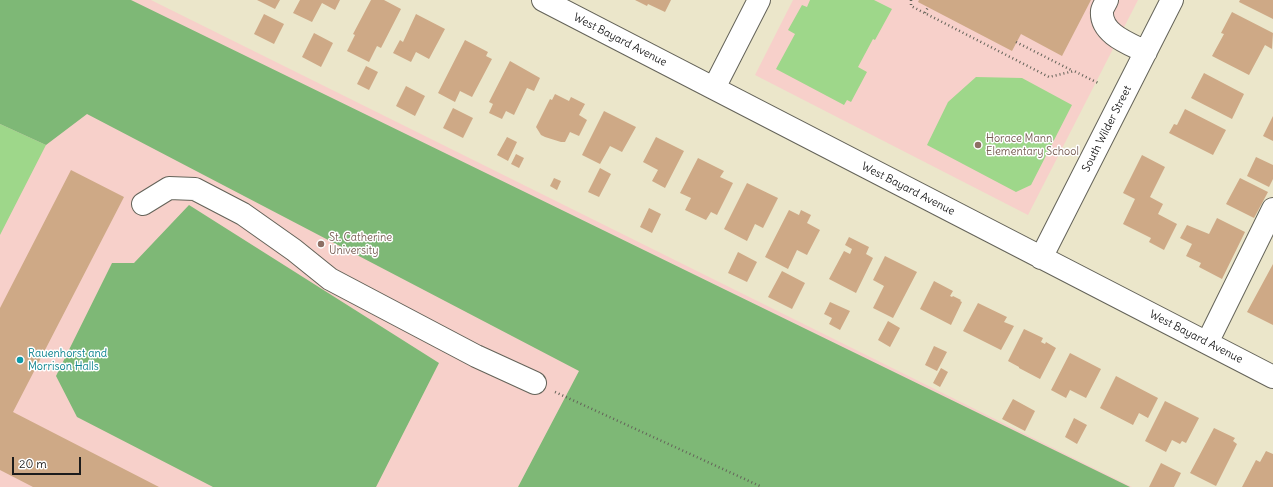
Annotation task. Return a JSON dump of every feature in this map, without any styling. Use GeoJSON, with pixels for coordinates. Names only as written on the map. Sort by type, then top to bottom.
{"type":"FeatureCollection","features":[{"type":"Feature","properties":{"kind":"street","name":"West Bayard Avenue"},"geometry":{"type":"LineString","coordinates":[[543,0],[1273,377]]}},
{"type":"Feature","properties":{"kind":"street"},"geometry":{"type":"LineString","coordinates":[[714,88],[759,0]]}},
{"type":"Feature","properties":{"kind":"street"},"geometry":{"type":"LineString","coordinates":[[1107,0],[1102,11],[1104,21],[1109,30],[1120,39],[1146,52]]}},
{"type":"Feature","properties":{"kind":"street","name":"South Wilder Street"},"geometry":{"type":"LineString","coordinates":[[1041,258],[1172,0]]}},
{"type":"Feature","properties":{"kind":"street"},"geometry":{"type":"LineString","coordinates":[[143,204],[169,188],[195,189],[243,214],[294,250],[330,279],[476,356],[535,383]]}},
{"type":"Feature","properties":{"kind":"street"},"geometry":{"type":"LineString","coordinates":[[1207,343],[1273,210]]}},
{"type":"Feature","properties":{"kind":"path"},"geometry":{"type":"LineString","coordinates":[[911,0],[911,6],[1049,77],[1074,71]]}},
{"type":"Feature","properties":{"kind":"path"},"geometry":{"type":"LineString","coordinates":[[925,13],[928,7]]}},
{"type":"Feature","properties":{"kind":"path"},"geometry":{"type":"LineString","coordinates":[[1016,42],[1098,83]]}},
{"type":"Feature","properties":{"kind":"path"},"geometry":{"type":"LineString","coordinates":[[535,383],[762,487]]}},
{"type":"Feature","properties":{"kind":"shaded area","name":"St. Catherine University"},"geometry":{"type":"Polygon","coordinates":[[[0,0],[151,0],[1132,487],[0,487],[0,0]]]}},
{"type":"Feature","properties":{"kind":"shaded area","name":"Horace Mann Elementary School"},"geometry":{"type":"Polygon","coordinates":[[[793,0],[1138,0],[1028,215],[755,75],[793,0]]]}},
{"type":"Feature","properties":{"kind":"green space"},"geometry":{"type":"Polygon","coordinates":[[[0,0],[131,0],[1130,487],[518,487],[579,371],[87,114],[46,145],[0,124],[0,0]]]}},
{"type":"Feature","properties":{"kind":"green space"},"geometry":{"type":"Polygon","coordinates":[[[810,0],[874,0],[892,9],[875,40],[873,39],[858,67],[867,72],[851,102],[847,100],[844,105],[776,69],[795,34],[788,30],[802,5],[807,7],[810,0]]]}},
{"type":"Feature","properties":{"kind":"green space"},"geometry":{"type":"Polygon","coordinates":[[[976,77],[1022,78],[1072,105],[1031,185],[1016,192],[927,145],[948,102],[976,77]]]}},
{"type":"Feature","properties":{"kind":"green space"},"geometry":{"type":"Polygon","coordinates":[[[0,124],[46,145],[0,235],[0,124]]]}},
{"type":"Feature","properties":{"kind":"green space"},"geometry":{"type":"Polygon","coordinates":[[[189,205],[439,363],[376,487],[213,487],[77,417],[56,376],[112,263],[134,263],[189,205]]]}},
{"type":"Feature","properties":{"kind":"building"},"geometry":{"type":"Polygon","coordinates":[[[257,0],[280,0],[275,9],[257,0]]]}},
{"type":"Feature","properties":{"kind":"building"},"geometry":{"type":"Polygon","coordinates":[[[300,0],[340,0],[335,10],[322,3],[312,22],[293,13],[300,0]]]}},
{"type":"Feature","properties":{"kind":"building"},"geometry":{"type":"Polygon","coordinates":[[[371,0],[384,0],[401,9],[381,48],[377,46],[369,62],[347,51],[355,35],[353,34],[371,0]]]}},
{"type":"Feature","properties":{"kind":"building"},"geometry":{"type":"Polygon","coordinates":[[[635,0],[671,0],[665,12],[635,0]]]}},
{"type":"Feature","properties":{"kind":"building"},"geometry":{"type":"Polygon","coordinates":[[[919,0],[1091,0],[1062,56],[1021,34],[1012,51],[918,2],[919,0]]]}},
{"type":"Feature","properties":{"kind":"building"},"geometry":{"type":"Polygon","coordinates":[[[1240,0],[1273,0],[1273,19],[1239,2],[1240,0]]]}},
{"type":"Feature","properties":{"kind":"building"},"geometry":{"type":"Polygon","coordinates":[[[1232,12],[1273,33],[1272,49],[1265,45],[1249,75],[1212,56],[1224,34],[1221,33],[1232,12]]]}},
{"type":"Feature","properties":{"kind":"building"},"geometry":{"type":"Polygon","coordinates":[[[264,14],[284,24],[274,44],[254,34],[264,14]]]}},
{"type":"Feature","properties":{"kind":"building"},"geometry":{"type":"Polygon","coordinates":[[[416,14],[445,29],[429,59],[416,52],[411,62],[393,53],[400,40],[403,42],[416,14]]]}},
{"type":"Feature","properties":{"kind":"building"},"geometry":{"type":"Polygon","coordinates":[[[314,33],[333,43],[321,67],[302,57],[314,33]]]}},
{"type":"Feature","properties":{"kind":"building"},"geometry":{"type":"Polygon","coordinates":[[[465,40],[488,52],[486,56],[492,59],[472,97],[460,91],[455,102],[438,93],[465,40]]]}},
{"type":"Feature","properties":{"kind":"building"},"geometry":{"type":"Polygon","coordinates":[[[510,61],[540,78],[534,91],[527,88],[514,115],[506,111],[502,119],[489,113],[493,104],[489,102],[510,61]]]}},
{"type":"Feature","properties":{"kind":"building"},"geometry":{"type":"Polygon","coordinates":[[[366,66],[378,72],[369,90],[357,84],[366,66]]]}},
{"type":"Feature","properties":{"kind":"building"},"geometry":{"type":"Polygon","coordinates":[[[1204,73],[1244,94],[1232,119],[1191,98],[1204,73]]]}},
{"type":"Feature","properties":{"kind":"building"},"geometry":{"type":"Polygon","coordinates":[[[406,86],[425,96],[415,116],[396,106],[406,86]]]}},
{"type":"Feature","properties":{"kind":"building"},"geometry":{"type":"Polygon","coordinates":[[[555,94],[569,101],[571,97],[585,104],[579,115],[587,120],[579,136],[570,132],[565,142],[541,135],[536,127],[550,99],[552,100],[555,94]]]}},
{"type":"Feature","properties":{"kind":"building"},"geometry":{"type":"Polygon","coordinates":[[[453,108],[473,118],[463,138],[443,128],[453,108]]]}},
{"type":"Feature","properties":{"kind":"building"},"geometry":{"type":"Polygon","coordinates":[[[1185,109],[1226,130],[1213,155],[1169,133],[1174,124],[1177,125],[1185,109]]]}},
{"type":"Feature","properties":{"kind":"building"},"geometry":{"type":"Polygon","coordinates":[[[604,111],[636,127],[622,152],[610,146],[600,164],[582,155],[604,111]]]}},
{"type":"Feature","properties":{"kind":"building"},"geometry":{"type":"Polygon","coordinates":[[[1273,116],[1273,141],[1263,136],[1273,116]]]}},
{"type":"Feature","properties":{"kind":"building"},"geometry":{"type":"Polygon","coordinates":[[[507,137],[517,142],[508,161],[497,155],[507,137]]]}},
{"type":"Feature","properties":{"kind":"building"},"geometry":{"type":"Polygon","coordinates":[[[656,137],[684,151],[665,188],[652,181],[658,170],[643,162],[656,137]]]}},
{"type":"Feature","properties":{"kind":"building"},"geometry":{"type":"Polygon","coordinates":[[[516,154],[524,158],[519,168],[511,164],[516,154]]]}},
{"type":"Feature","properties":{"kind":"building"},"geometry":{"type":"Polygon","coordinates":[[[1142,155],[1165,167],[1150,197],[1163,204],[1158,214],[1177,224],[1164,250],[1149,242],[1151,238],[1123,224],[1135,199],[1123,193],[1142,155]]]}},
{"type":"Feature","properties":{"kind":"building"},"geometry":{"type":"Polygon","coordinates":[[[1256,157],[1273,165],[1273,179],[1269,187],[1247,176],[1256,157]]]}},
{"type":"Feature","properties":{"kind":"building"},"geometry":{"type":"Polygon","coordinates":[[[698,158],[724,171],[720,177],[733,183],[717,215],[711,212],[706,220],[685,210],[691,198],[680,193],[698,158]]]}},
{"type":"Feature","properties":{"kind":"building"},"geometry":{"type":"Polygon","coordinates":[[[600,168],[611,174],[599,197],[588,192],[600,168]]]}},
{"type":"Feature","properties":{"kind":"building","name":"Rauenhorst and Morrison Halls"},"geometry":{"type":"Polygon","coordinates":[[[71,170],[124,197],[13,412],[159,487],[33,487],[0,470],[0,308],[71,170]]]}},
{"type":"Feature","properties":{"kind":"building"},"geometry":{"type":"Polygon","coordinates":[[[554,178],[561,181],[557,190],[550,186],[554,178]]]}},
{"type":"Feature","properties":{"kind":"building"},"geometry":{"type":"Polygon","coordinates":[[[1240,178],[1268,192],[1254,218],[1226,204],[1240,178]]]}},
{"type":"Feature","properties":{"kind":"building"},"geometry":{"type":"Polygon","coordinates":[[[747,183],[778,198],[763,228],[755,224],[747,241],[724,229],[747,183]]]}},
{"type":"Feature","properties":{"kind":"building"},"geometry":{"type":"Polygon","coordinates":[[[649,208],[661,214],[652,233],[640,227],[649,208]]]}},
{"type":"Feature","properties":{"kind":"building"},"geometry":{"type":"Polygon","coordinates":[[[789,210],[799,215],[801,210],[811,215],[807,223],[820,230],[807,255],[797,250],[788,269],[765,257],[789,210]]]}},
{"type":"Feature","properties":{"kind":"building"},"geometry":{"type":"Polygon","coordinates":[[[1217,218],[1245,232],[1222,279],[1199,267],[1201,263],[1186,256],[1192,244],[1180,238],[1187,225],[1209,234],[1217,218]]]}},
{"type":"Feature","properties":{"kind":"building"},"geometry":{"type":"Polygon","coordinates":[[[849,237],[869,247],[866,254],[873,258],[856,293],[829,279],[844,251],[850,254],[852,249],[845,245],[849,237]]]}},
{"type":"Feature","properties":{"kind":"building"},"geometry":{"type":"Polygon","coordinates":[[[738,252],[757,262],[747,282],[728,273],[738,252]]]}},
{"type":"Feature","properties":{"kind":"building"},"geometry":{"type":"Polygon","coordinates":[[[885,256],[917,272],[893,318],[873,308],[884,286],[873,280],[885,256]]]}},
{"type":"Feature","properties":{"kind":"building"},"geometry":{"type":"Polygon","coordinates":[[[1273,264],[1273,325],[1247,312],[1273,264]]]}},
{"type":"Feature","properties":{"kind":"building"},"geometry":{"type":"Polygon","coordinates":[[[782,271],[805,283],[792,309],[768,297],[782,271]]]}},
{"type":"Feature","properties":{"kind":"building"},"geometry":{"type":"Polygon","coordinates":[[[934,281],[953,291],[950,296],[961,300],[960,301],[962,302],[951,325],[920,309],[934,281]]]}},
{"type":"Feature","properties":{"kind":"building"},"geometry":{"type":"Polygon","coordinates":[[[830,302],[850,311],[840,330],[829,324],[832,318],[824,314],[830,302]]]}},
{"type":"Feature","properties":{"kind":"building"},"geometry":{"type":"Polygon","coordinates":[[[978,303],[1007,317],[1004,322],[1014,326],[1001,350],[963,331],[978,303]]]}},
{"type":"Feature","properties":{"kind":"building"},"geometry":{"type":"Polygon","coordinates":[[[888,321],[900,328],[890,347],[878,340],[888,321]]]}},
{"type":"Feature","properties":{"kind":"building"},"geometry":{"type":"Polygon","coordinates":[[[1024,329],[1043,338],[1041,342],[1045,344],[1046,342],[1056,348],[1040,379],[1008,361],[1024,329]]]}},
{"type":"Feature","properties":{"kind":"building"},"geometry":{"type":"Polygon","coordinates":[[[934,346],[947,352],[937,371],[925,365],[934,346]]]}},
{"type":"Feature","properties":{"kind":"building"},"geometry":{"type":"Polygon","coordinates":[[[1070,353],[1101,369],[1086,398],[1070,390],[1066,398],[1051,390],[1070,353]]]}},
{"type":"Feature","properties":{"kind":"building"},"geometry":{"type":"Polygon","coordinates":[[[941,368],[948,372],[940,387],[933,383],[941,368]]]}},
{"type":"Feature","properties":{"kind":"building"},"geometry":{"type":"Polygon","coordinates":[[[1116,376],[1158,398],[1148,418],[1139,413],[1133,425],[1100,408],[1116,376]]]}},
{"type":"Feature","properties":{"kind":"building"},"geometry":{"type":"Polygon","coordinates":[[[1013,399],[1035,411],[1025,431],[1002,419],[1013,399]]]}},
{"type":"Feature","properties":{"kind":"building"},"geometry":{"type":"Polygon","coordinates":[[[1165,401],[1199,418],[1186,443],[1182,441],[1180,444],[1172,440],[1166,452],[1145,441],[1165,401]]]}},
{"type":"Feature","properties":{"kind":"building"},"geometry":{"type":"Polygon","coordinates":[[[1074,418],[1087,425],[1077,444],[1065,437],[1074,418]]]}},
{"type":"Feature","properties":{"kind":"building"},"geometry":{"type":"Polygon","coordinates":[[[1214,428],[1235,438],[1233,441],[1237,444],[1216,486],[1190,473],[1214,428]]]}},
{"type":"Feature","properties":{"kind":"building"},"geometry":{"type":"Polygon","coordinates":[[[1266,451],[1273,454],[1273,487],[1242,487],[1256,460],[1260,462],[1266,451]]]}},
{"type":"Feature","properties":{"kind":"building"},"geometry":{"type":"Polygon","coordinates":[[[1161,463],[1181,473],[1174,487],[1149,487],[1161,463]]]}},
{"type":"Feature","properties":{"kind":"place","name":"Horace Mann Elementary School"},"geometry":{"type":"Point","coordinates":[978,145]}},
{"type":"Feature","properties":{"kind":"place","name":"St. Catherine University"},"geometry":{"type":"Point","coordinates":[321,244]}},
{"type":"Feature","properties":{"kind":"place","name":"Rauenhorst and Morrison Halls"},"geometry":{"type":"Point","coordinates":[20,360]}}]}
